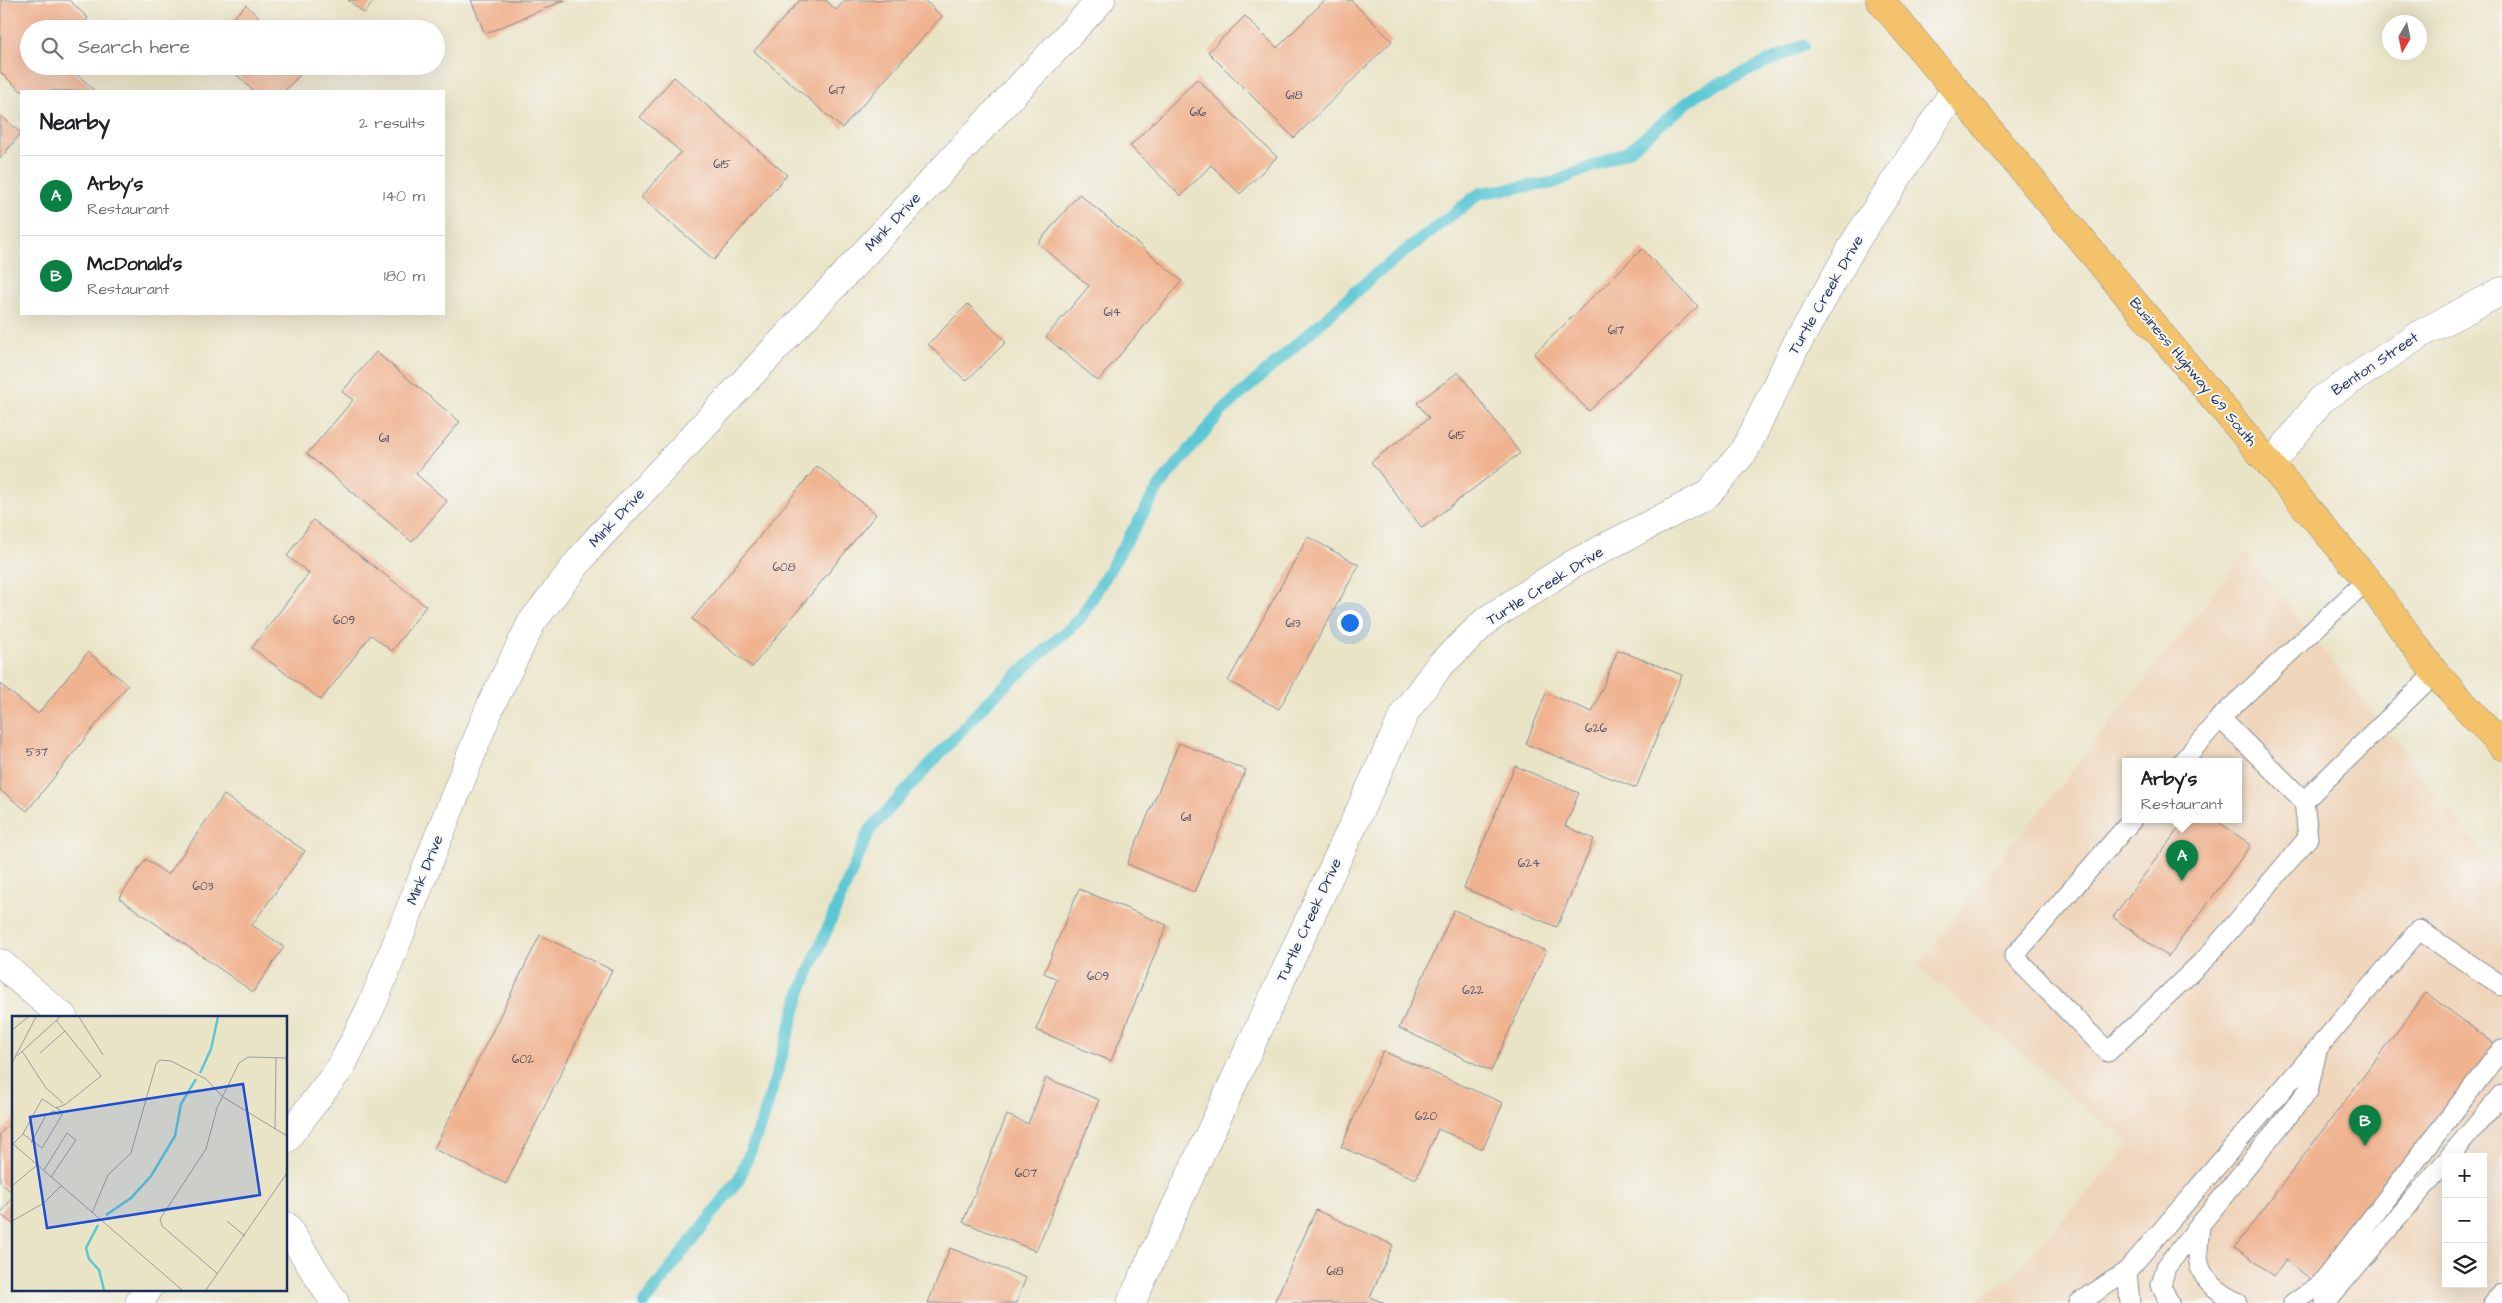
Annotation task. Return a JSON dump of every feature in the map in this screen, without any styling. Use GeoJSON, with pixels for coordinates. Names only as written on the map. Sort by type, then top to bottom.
{"type":"FeatureCollection","features":[{"type":"Feature","properties":{"kind":"main road","name":"Business Highway 69 South"},"geometry":{"type":"LineString","coordinates":[[1880,0],[2367,580],[2435,673],[2501,743]]}},
{"type":"Feature","properties":{"kind":"street","name":"Mink Drive"},"geometry":{"type":"LineString","coordinates":[[288,1136],[341,1067],[372,1005],[490,707],[532,622],[590,547],[1102,0]]}},
{"type":"Feature","properties":{"kind":"street","name":"Turtle Creek Drive"},"geometry":{"type":"LineString","coordinates":[[1131,1303],[1406,711],[1439,666],[1488,620],[1573,564],[1707,495],[1745,450],[1794,349],[1858,237],[1956,90]]}},
{"type":"Feature","properties":{"kind":"street","name":"Benton Street"},"geometry":{"type":"LineString","coordinates":[[2271,465],[2320,400],[2424,332],[2502,291]]}},
{"type":"Feature","properties":{"kind":"street"},"geometry":{"type":"LineString","coordinates":[[0,963],[62,1016]]}},
{"type":"Feature","properties":{"kind":"street"},"geometry":{"type":"LineString","coordinates":[[288,1229],[335,1303]]}},
{"type":"Feature","properties":{"kind":"street"},"geometry":{"type":"LineString","coordinates":[[139,1303],[147,1290]]}},
{"type":"Feature","properties":{"kind":"lane"},"geometry":{"type":"LineString","coordinates":[[2185,758],[2220,718],[2367,580]]}},
{"type":"Feature","properties":{"kind":"lane"},"geometry":{"type":"LineString","coordinates":[[2304,800],[2435,673]]}},
{"type":"Feature","properties":{"kind":"lane"},"geometry":{"type":"LineString","coordinates":[[2129,823],[2014,956],[2108,1052],[2207,957],[2308,838],[2304,800],[2220,718]]}},
{"type":"Feature","properties":{"kind":"lane"},"geometry":{"type":"LineString","coordinates":[[2079,1303],[2127,1270],[2419,930],[2502,986]]}},
{"type":"Feature","properties":{"kind":"lane"},"geometry":{"type":"LineString","coordinates":[[2169,1303],[2160,1285],[2166,1267],[2308,1091],[2318,1048]]}},
{"type":"Feature","properties":{"kind":"lane"},"geometry":{"type":"LineString","coordinates":[[2293,1303],[2320,1284],[2502,1049]]}},
{"type":"Feature","properties":{"kind":"lane"},"geometry":{"type":"LineString","coordinates":[[2452,1153],[2502,1095]]}},
{"type":"Feature","properties":{"kind":"lane"},"geometry":{"type":"LineString","coordinates":[[2325,1303],[2442,1166]]}},
{"type":"Feature","properties":{"kind":"lane"},"geometry":{"type":"LineString","coordinates":[[2200,1226],[2197,1249],[2198,1268],[2215,1289],[2237,1303]]}},
{"type":"Feature","properties":{"kind":"lane"},"geometry":{"type":"LineString","coordinates":[[2127,1270],[2130,1303]]}},
{"type":"Feature","properties":{"kind":"lane"},"geometry":{"type":"LineString","coordinates":[[2493,1303],[2502,1294]]}},
{"type":"Feature","properties":{"kind":"shaded area"},"geometry":{"type":"Polygon","coordinates":[[[2246,553],[2502,876],[2502,1303],[1971,1303],[2007,1282],[2130,1145],[1917,965],[2246,553]]]}},
{"type":"Feature","properties":{"kind":"building"},"geometry":{"type":"Polygon","coordinates":[[[1,0],[69,0],[88,18],[86,20],[20,20],[20,75],[78,75],[94,90],[20,90],[0,72],[1,0]]]}},
{"type":"Feature","properties":{"kind":"building"},"geometry":{"type":"Polygon","coordinates":[[[348,0],[375,0],[364,13],[348,0]]]}},
{"type":"Feature","properties":{"kind":"building"},"geometry":{"type":"Polygon","coordinates":[[[471,0],[565,0],[485,34],[471,0]]]}},
{"type":"Feature","properties":{"kind":"building"},"geometry":{"type":"Polygon","coordinates":[[[800,0],[826,0],[836,10],[845,0],[924,0],[942,16],[842,128],[754,51],[800,0]]]}},
{"type":"Feature","properties":{"kind":"building"},"geometry":{"type":"Polygon","coordinates":[[[1325,0],[1351,0],[1392,41],[1294,138],[1208,52],[1245,16],[1277,48],[1325,0]]]}},
{"type":"Feature","properties":{"kind":"building"},"geometry":{"type":"Polygon","coordinates":[[[246,5],[262,20],[231,20],[246,5]]]}},
{"type":"Feature","properties":{"kind":"building"},"geometry":{"type":"Polygon","coordinates":[[[237,75],[300,75],[285,90],[252,90],[237,75]]]}},
{"type":"Feature","properties":{"kind":"building"},"geometry":{"type":"Polygon","coordinates":[[[674,77],[787,175],[714,260],[641,197],[681,152],[640,117],[674,77]]]}},
{"type":"Feature","properties":{"kind":"building"},"geometry":{"type":"Polygon","coordinates":[[[1197,79],[1277,157],[1240,194],[1211,165],[1181,196],[1130,146],[1197,79]]]}},
{"type":"Feature","properties":{"kind":"building"},"geometry":{"type":"Polygon","coordinates":[[[0,115],[20,132],[20,134],[0,159],[0,115]]]}},
{"type":"Feature","properties":{"kind":"building"},"geometry":{"type":"Polygon","coordinates":[[[1079,194],[1182,281],[1098,381],[1046,337],[1089,286],[1038,243],[1079,194]]]}},
{"type":"Feature","properties":{"kind":"building"},"geometry":{"type":"Polygon","coordinates":[[[1642,249],[1698,306],[1589,411],[1534,354],[1642,249]]]}},
{"type":"Feature","properties":{"kind":"building"},"geometry":{"type":"Polygon","coordinates":[[[968,304],[1006,342],[966,381],[928,344],[968,304]]]}},
{"type":"Feature","properties":{"kind":"building"},"geometry":{"type":"Polygon","coordinates":[[[376,352],[460,422],[416,474],[447,501],[412,542],[307,454],[353,400],[342,392],[376,352]]]}},
{"type":"Feature","properties":{"kind":"building"},"geometry":{"type":"Polygon","coordinates":[[[1458,372],[1520,453],[1422,528],[1371,462],[1429,418],[1417,403],[1458,372]]]}},
{"type":"Feature","properties":{"kind":"building"},"geometry":{"type":"Polygon","coordinates":[[[817,466],[876,514],[752,667],[692,619],[817,466]]]}},
{"type":"Feature","properties":{"kind":"building"},"geometry":{"type":"Polygon","coordinates":[[[313,520],[426,606],[392,651],[371,635],[321,700],[252,648],[309,573],[287,556],[313,520]]]}},
{"type":"Feature","properties":{"kind":"building"},"geometry":{"type":"Polygon","coordinates":[[[1308,537],[1359,565],[1279,709],[1228,681],[1308,537]]]}},
{"type":"Feature","properties":{"kind":"building"},"geometry":{"type":"Polygon","coordinates":[[[1618,650],[1682,675],[1636,788],[1526,744],[1546,693],[1592,712],[1618,650]]]}},
{"type":"Feature","properties":{"kind":"building"},"geometry":{"type":"Polygon","coordinates":[[[88,652],[128,685],[27,811],[0,790],[0,684],[38,714],[88,652]]]}},
{"type":"Feature","properties":{"kind":"building"},"geometry":{"type":"Polygon","coordinates":[[[1179,743],[1246,770],[1194,892],[1127,864],[1179,743]]]}},
{"type":"Feature","properties":{"kind":"building"},"geometry":{"type":"Polygon","coordinates":[[[1515,766],[1579,793],[1565,826],[1594,839],[1557,927],[1464,888],[1515,766]]]}},
{"type":"Feature","properties":{"kind":"building"},"geometry":{"type":"Polygon","coordinates":[[[224,795],[305,851],[252,925],[284,947],[253,992],[119,898],[146,859],[168,875],[224,795]]]}},
{"type":"Feature","properties":{"kind":"building"},"geometry":{"type":"Polygon","coordinates":[[[2183,823],[2220,823],[2251,845],[2168,957],[2113,917],[2183,823]]]}},
{"type":"Feature","properties":{"kind":"building"},"geometry":{"type":"Polygon","coordinates":[[[1079,889],[1167,925],[1111,1061],[1036,1030],[1057,979],[1044,973],[1079,889]]]}},
{"type":"Feature","properties":{"kind":"building"},"geometry":{"type":"Polygon","coordinates":[[[1454,910],[1546,951],[1491,1071],[1399,1028],[1454,910]]]}},
{"type":"Feature","properties":{"kind":"building"},"geometry":{"type":"Polygon","coordinates":[[[540,935],[612,970],[506,1184],[434,1149],[540,935]]]}},
{"type":"Feature","properties":{"kind":"building"},"geometry":{"type":"Polygon","coordinates":[[[2426,993],[2495,1044],[2316,1283],[2286,1260],[2274,1276],[2235,1247],[2426,993]]]}},
{"type":"Feature","properties":{"kind":"building"},"geometry":{"type":"Polygon","coordinates":[[[1383,1051],[1503,1103],[1483,1149],[1438,1129],[1416,1179],[1341,1147],[1383,1051]]]}},
{"type":"Feature","properties":{"kind":"building"},"geometry":{"type":"Polygon","coordinates":[[[1046,1078],[1099,1100],[1036,1251],[963,1222],[1007,1115],[1028,1124],[1046,1078]]]}},
{"type":"Feature","properties":{"kind":"building"},"geometry":{"type":"Polygon","coordinates":[[[12,1120],[12,1192],[0,1182],[0,1134],[12,1120]]]}},
{"type":"Feature","properties":{"kind":"building"},"geometry":{"type":"Polygon","coordinates":[[[12,1199],[12,1223],[0,1214],[12,1199]]]}},
{"type":"Feature","properties":{"kind":"building"},"geometry":{"type":"Polygon","coordinates":[[[1316,1210],[1393,1245],[1370,1297],[1384,1303],[1274,1303],[1316,1210]]]}},
{"type":"Feature","properties":{"kind":"building"},"geometry":{"type":"Polygon","coordinates":[[[950,1248],[1026,1278],[1016,1303],[928,1303],[950,1248]]]}},
{"type":"Feature","properties":{"kind":"waterway"},"geometry":{"type":"LineString","coordinates":[[644,1303],[739,1179],[763,1120],[800,993],[869,831],[989,700],[1080,619],[1160,485],[1222,411],[1372,277],[1480,193],[1553,183],[1628,151],[1699,93],[1804,45]]}},
{"type":"Feature","properties":{"kind":"place","name":"Arby's"},"geometry":{"type":"Point","coordinates":[2182,881]}},
{"type":"Feature","properties":{"kind":"place","name":"McDonald's"},"geometry":{"type":"Point","coordinates":[2365,1146]}}]}
